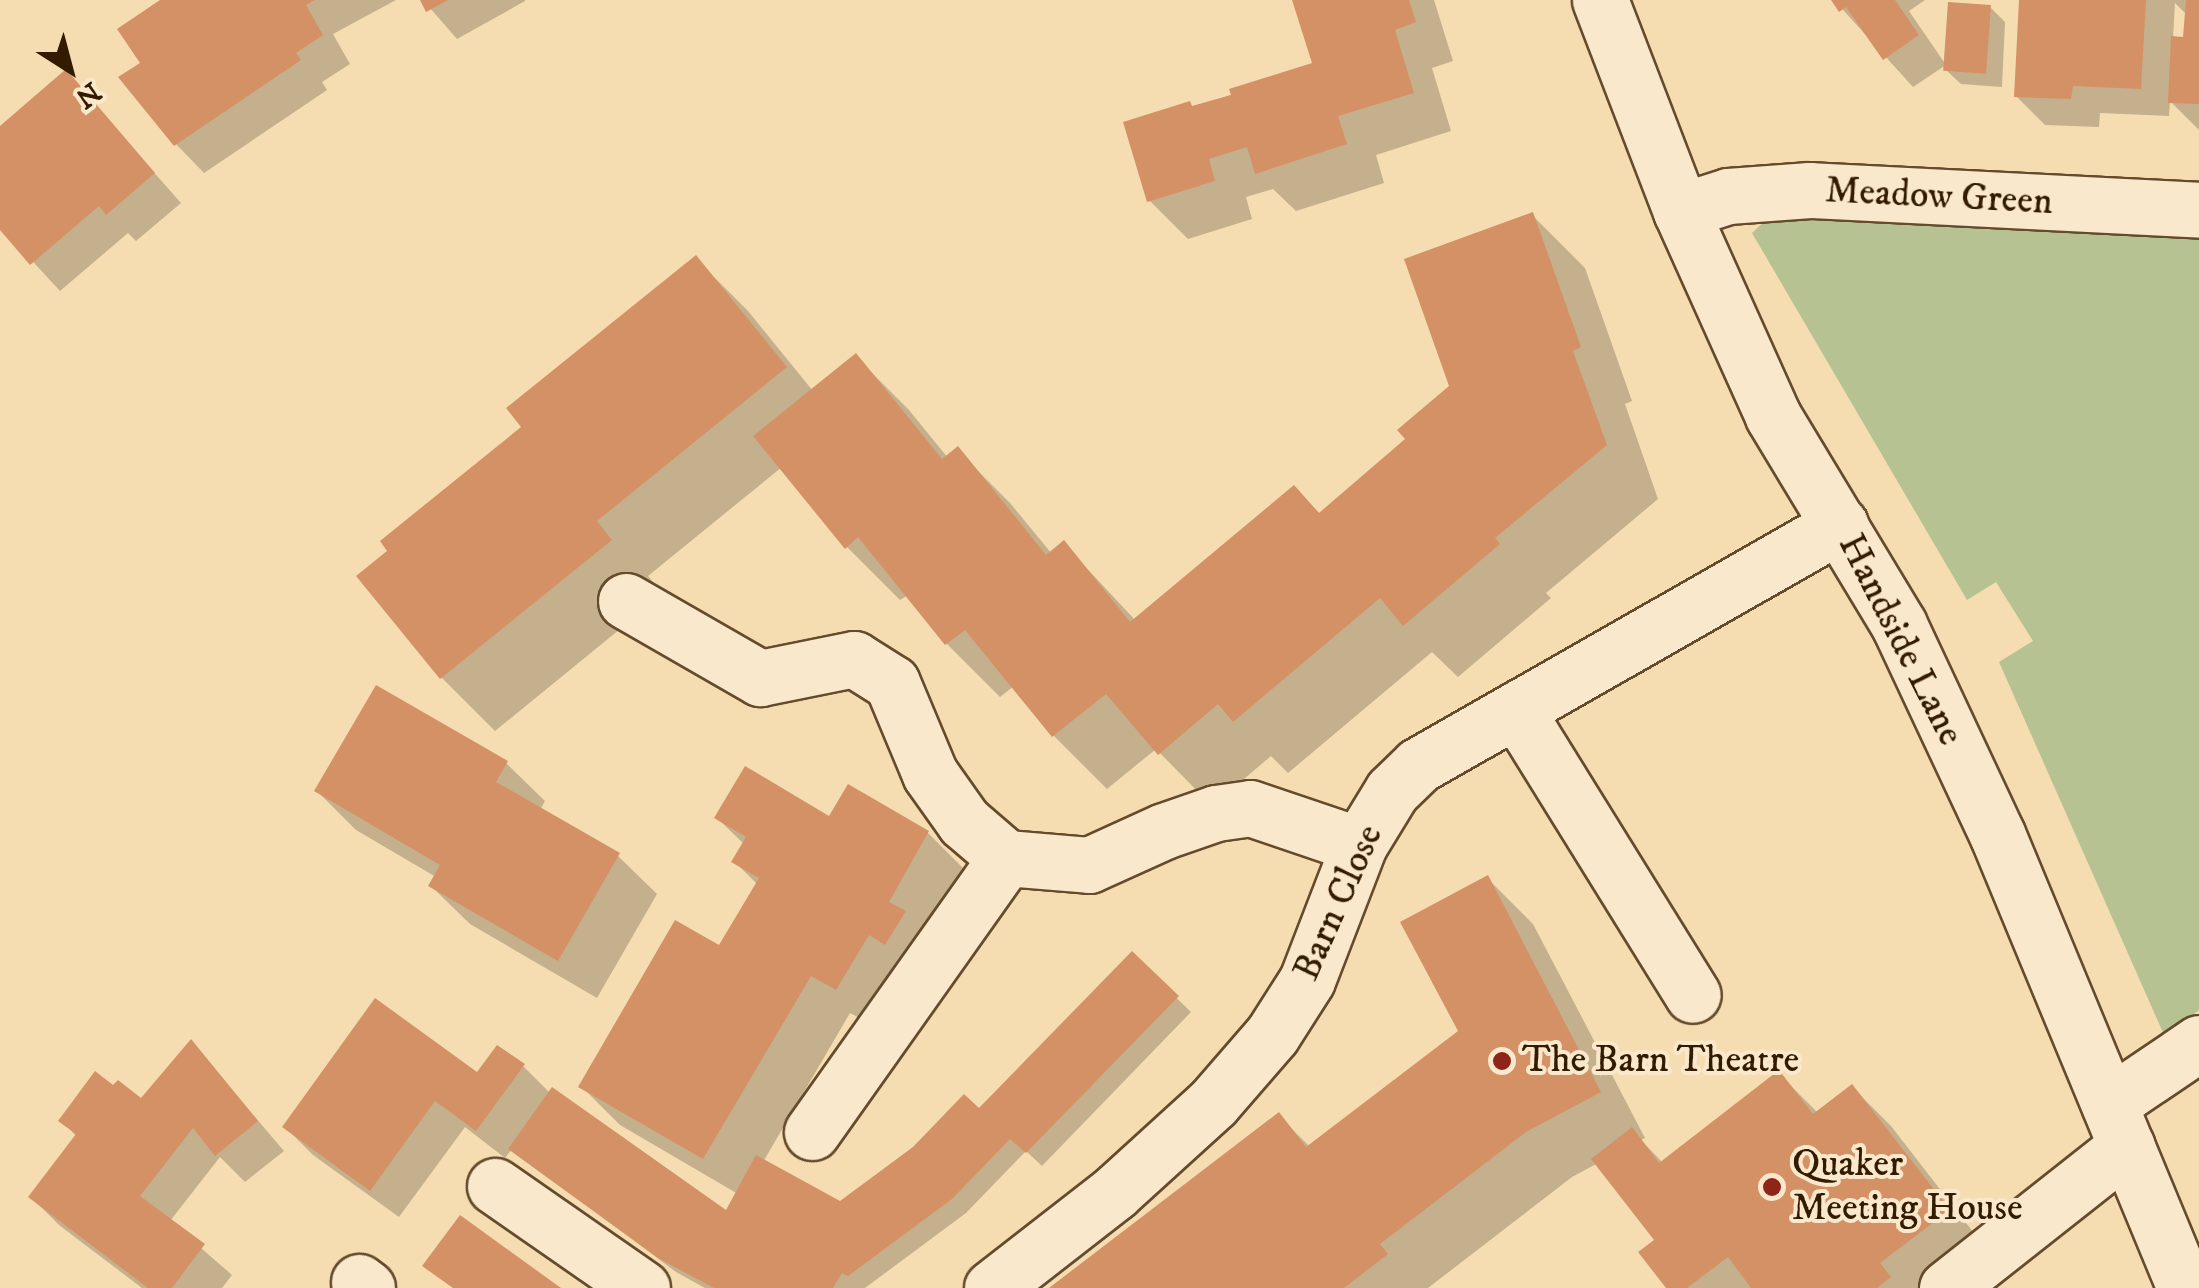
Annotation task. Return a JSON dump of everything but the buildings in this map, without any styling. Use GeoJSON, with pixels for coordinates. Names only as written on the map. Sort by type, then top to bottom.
{"type":"FeatureCollection","features":[{"type":"Feature","properties":{"kind":"street","name":"Handside Lane"},"geometry":{"type":"LineString","coordinates":[[1600,0],[1682,211],[1773,416],[1899,625],[1997,834],[2185,1288]]}},
{"type":"Feature","properties":{"kind":"street","name":"Meadow Green"},"geometry":{"type":"LineString","coordinates":[[1682,211],[1728,196],[1810,190],[2199,210]]}},
{"type":"Feature","properties":{"kind":"street","name":"Barn Close"},"geometry":{"type":"LineString","coordinates":[[992,1288],[1114,1192],[1199,1116],[1272,1036],[1307,980],[1359,845],[1392,791],[1419,765],[1840,525]]}},
{"type":"Feature","properties":{"kind":"street"},"geometry":{"type":"LineString","coordinates":[[626,601],[760,678],[854,658],[892,683],[930,774],[964,822],[1006,858],[1089,865],[1164,831],[1250,808],[1359,845]]}},
{"type":"Feature","properties":{"kind":"street"},"geometry":{"type":"LineString","coordinates":[[1516,710],[1693,995]]}},
{"type":"Feature","properties":{"kind":"street"},"geometry":{"type":"LineString","coordinates":[[812,1132],[1006,858]]}},
{"type":"Feature","properties":{"kind":"street"},"geometry":{"type":"LineString","coordinates":[[1947,1288],[2118,1126],[2199,1043]]}},
{"type":"Feature","properties":{"kind":"street"},"geometry":{"type":"LineString","coordinates":[[495,1186],[642,1288]]}},
{"type":"Feature","properties":{"kind":"green space"},"geometry":{"type":"Polygon","coordinates":[[[1794,209],[2199,233],[2199,1010],[2165,1037],[1999,662],[2033,641],[1996,582],[1967,600],[1752,233],[1769,217],[1794,209]]]}},
{"type":"Feature","properties":{"kind":"place","name":"The Barn Theatre"},"geometry":{"type":"Point","coordinates":[1502,1061]}},
{"type":"Feature","properties":{"kind":"place","name":"Quaker Meeting House"},"geometry":{"type":"Point","coordinates":[1772,1187]}}]}
